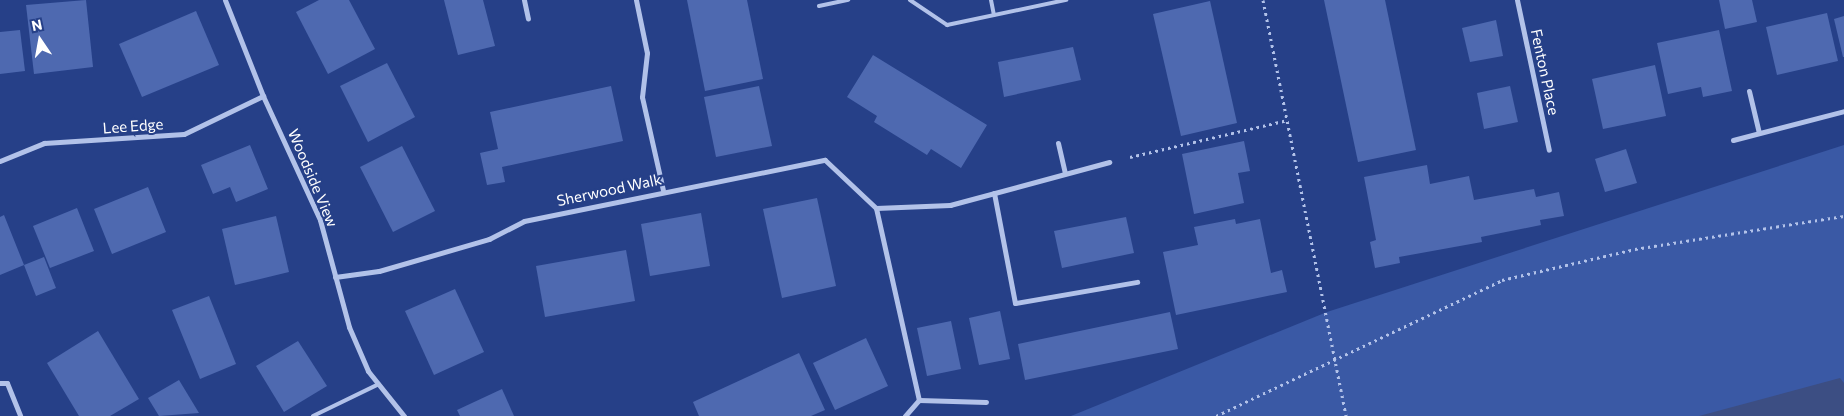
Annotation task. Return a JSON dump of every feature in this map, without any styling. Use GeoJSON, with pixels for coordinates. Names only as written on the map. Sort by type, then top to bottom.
{"type":"FeatureCollection","features":[{"type":"Feature","properties":{"kind":"street","name":"Woodside View"},"geometry":{"type":"LineString","coordinates":[[225,0],[263,96],[320,220],[349,327],[368,371],[404,416]]}},
{"type":"Feature","properties":{"kind":"street"},"geometry":{"type":"LineString","coordinates":[[524,0],[528,20]]}},
{"type":"Feature","properties":{"kind":"street"},"geometry":{"type":"LineString","coordinates":[[636,0],[646,53],[642,97],[663,190]]}},
{"type":"Feature","properties":{"kind":"street","name":"Fenton Place"},"geometry":{"type":"LineString","coordinates":[[1517,0],[1549,150]]}},
{"type":"Feature","properties":{"kind":"street"},"geometry":{"type":"LineString","coordinates":[[1749,91],[1759,133]]}},
{"type":"Feature","properties":{"kind":"street","name":"Lee Edge"},"geometry":{"type":"LineString","coordinates":[[0,161],[44,143],[184,134],[263,96]]}},
{"type":"Feature","properties":{"kind":"street"},"geometry":{"type":"LineString","coordinates":[[1733,140],[1844,111]]}},
{"type":"Feature","properties":{"kind":"street"},"geometry":{"type":"LineString","coordinates":[[1058,143],[1066,174]]}},
{"type":"Feature","properties":{"kind":"street","name":"Sherwood Walk"},"geometry":{"type":"LineString","coordinates":[[335,277],[379,271],[489,239],[524,221],[663,190],[825,160],[876,208]]}},
{"type":"Feature","properties":{"kind":"street"},"geometry":{"type":"LineString","coordinates":[[919,400],[876,208],[950,205],[1109,162]]}},
{"type":"Feature","properties":{"kind":"street"},"geometry":{"type":"LineString","coordinates":[[994,193],[1015,303],[1137,282]]}},
{"type":"Feature","properties":{"kind":"street"},"geometry":{"type":"LineString","coordinates":[[0,383],[7,383],[20,416]]}},
{"type":"Feature","properties":{"kind":"street"},"geometry":{"type":"LineString","coordinates":[[919,400],[986,402]]}},
{"type":"Feature","properties":{"kind":"street"},"geometry":{"type":"LineString","coordinates":[[905,416],[919,400]]}},
{"type":"Feature","properties":{"kind":"lane"},"geometry":{"type":"LineString","coordinates":[[819,6],[848,0]]}},
{"type":"Feature","properties":{"kind":"lane"},"geometry":{"type":"LineString","coordinates":[[910,0],[947,25],[1066,0]]}},
{"type":"Feature","properties":{"kind":"lane"},"geometry":{"type":"LineString","coordinates":[[991,0],[994,15]]}},
{"type":"Feature","properties":{"kind":"lane"},"geometry":{"type":"LineString","coordinates":[[313,416],[337,402],[379,384]]}},
{"type":"Feature","properties":{"kind":"path"},"geometry":{"type":"LineString","coordinates":[[1263,0],[1336,358],[1346,416]]}},
{"type":"Feature","properties":{"kind":"path"},"geometry":{"type":"LineString","coordinates":[[1109,162],[1288,120]]}},
{"type":"Feature","properties":{"kind":"path"},"geometry":{"type":"LineString","coordinates":[[1216,416],[1502,280],[1635,249],[1844,216]]}},
{"type":"Feature","properties":{"kind":"shaded area"},"geometry":{"type":"Polygon","coordinates":[[[1844,145],[1844,416],[1071,416],[1327,312],[1844,145]]]}},
{"type":"Feature","properties":{"kind":"shaded area"},"geometry":{"type":"Polygon","coordinates":[[[1840,378],[1844,383],[1844,416],[1699,416],[1840,378]]]}},
{"type":"Feature","properties":{"kind":"building"},"geometry":{"type":"Polygon","coordinates":[[[86,0],[93,67],[34,74],[26,5],[86,0]]]}},
{"type":"Feature","properties":{"kind":"building"},"geometry":{"type":"Polygon","coordinates":[[[319,0],[349,0],[375,49],[328,74],[296,12],[319,0]]]}},
{"type":"Feature","properties":{"kind":"building"},"geometry":{"type":"Polygon","coordinates":[[[444,0],[483,0],[495,46],[458,55],[444,0]]]}},
{"type":"Feature","properties":{"kind":"building"},"geometry":{"type":"Polygon","coordinates":[[[687,0],[747,0],[763,79],[705,91],[687,0]]]}},
{"type":"Feature","properties":{"kind":"building"},"geometry":{"type":"Polygon","coordinates":[[[1324,0],[1385,0],[1416,150],[1358,162],[1324,0]]]}},
{"type":"Feature","properties":{"kind":"building"},"geometry":{"type":"Polygon","coordinates":[[[1719,0],[1752,0],[1757,22],[1725,29],[1719,0]]]}},
{"type":"Feature","properties":{"kind":"building"},"geometry":{"type":"Polygon","coordinates":[[[1210,1],[1237,123],[1181,136],[1153,14],[1210,1]]]}},
{"type":"Feature","properties":{"kind":"building"},"geometry":{"type":"Polygon","coordinates":[[[196,11],[219,65],[142,97],[119,44],[196,11]]]}},
{"type":"Feature","properties":{"kind":"building"},"geometry":{"type":"Polygon","coordinates":[[[1827,13],[1838,61],[1777,75],[1766,27],[1827,13]]]}},
{"type":"Feature","properties":{"kind":"building"},"geometry":{"type":"Polygon","coordinates":[[[1844,16],[1844,57],[1843,57],[1834,19],[1844,16]]]}},
{"type":"Feature","properties":{"kind":"building"},"geometry":{"type":"Polygon","coordinates":[[[1496,20],[1503,56],[1470,62],[1462,28],[1496,20]]]}},
{"type":"Feature","properties":{"kind":"building"},"geometry":{"type":"Polygon","coordinates":[[[20,30],[25,71],[0,74],[0,32],[20,30]]]}},
{"type":"Feature","properties":{"kind":"building"},"geometry":{"type":"Polygon","coordinates":[[[1719,30],[1732,91],[1703,97],[1701,87],[1668,94],[1657,43],[1719,30]]]}},
{"type":"Feature","properties":{"kind":"building"},"geometry":{"type":"Polygon","coordinates":[[[1073,47],[1081,80],[1004,97],[998,62],[1073,47]]]}},
{"type":"Feature","properties":{"kind":"building"},"geometry":{"type":"Polygon","coordinates":[[[873,55],[987,125],[961,168],[931,149],[927,155],[874,122],[877,116],[847,97],[873,55]]]}},
{"type":"Feature","properties":{"kind":"building"},"geometry":{"type":"Polygon","coordinates":[[[387,63],[415,117],[368,142],[340,86],[387,63]]]}},
{"type":"Feature","properties":{"kind":"building"},"geometry":{"type":"Polygon","coordinates":[[[1655,65],[1666,116],[1603,129],[1592,79],[1655,65]]]}},
{"type":"Feature","properties":{"kind":"building"},"geometry":{"type":"Polygon","coordinates":[[[611,86],[623,141],[502,167],[505,182],[487,185],[480,153],[498,149],[490,112],[611,86]]]}},
{"type":"Feature","properties":{"kind":"building"},"geometry":{"type":"Polygon","coordinates":[[[759,86],[772,146],[716,157],[704,97],[759,86]]]}},
{"type":"Feature","properties":{"kind":"building"},"geometry":{"type":"Polygon","coordinates":[[[1510,86],[1518,122],[1484,129],[1477,93],[1510,86]]]}},
{"type":"Feature","properties":{"kind":"building"},"geometry":{"type":"Polygon","coordinates":[[[1244,141],[1250,171],[1238,173],[1244,203],[1194,214],[1182,154],[1244,141]]]}},
{"type":"Feature","properties":{"kind":"building"},"geometry":{"type":"Polygon","coordinates":[[[250,145],[268,189],[236,202],[230,187],[213,194],[201,165],[250,145]]]}},
{"type":"Feature","properties":{"kind":"building"},"geometry":{"type":"Polygon","coordinates":[[[402,146],[435,211],[393,232],[360,167],[402,146]]]}},
{"type":"Feature","properties":{"kind":"building"},"geometry":{"type":"Polygon","coordinates":[[[1626,149],[1637,183],[1605,192],[1595,159],[1626,149]]]}},
{"type":"Feature","properties":{"kind":"building"},"geometry":{"type":"Polygon","coordinates":[[[1427,165],[1430,184],[1469,176],[1474,200],[1534,189],[1536,197],[1559,192],[1564,216],[1540,220],[1541,225],[1481,237],[1482,242],[1399,257],[1400,263],[1375,268],[1370,242],[1376,240],[1364,177],[1427,165]]]}},
{"type":"Feature","properties":{"kind":"building"},"geometry":{"type":"Polygon","coordinates":[[[148,187],[166,232],[112,254],[94,209],[148,187]]]}},
{"type":"Feature","properties":{"kind":"building"},"geometry":{"type":"Polygon","coordinates":[[[817,198],[836,286],[782,298],[763,209],[817,198]]]}},
{"type":"Feature","properties":{"kind":"building"},"geometry":{"type":"Polygon","coordinates":[[[77,208],[94,251],[50,268],[33,226],[77,208]]]}},
{"type":"Feature","properties":{"kind":"building"},"geometry":{"type":"Polygon","coordinates":[[[701,213],[710,266],[650,276],[641,224],[701,213]]]}},
{"type":"Feature","properties":{"kind":"building"},"geometry":{"type":"Polygon","coordinates":[[[4,215],[24,265],[0,275],[0,217],[4,215]]]}},
{"type":"Feature","properties":{"kind":"building"},"geometry":{"type":"Polygon","coordinates":[[[276,216],[289,272],[235,285],[222,229],[276,216]]]}},
{"type":"Feature","properties":{"kind":"building"},"geometry":{"type":"Polygon","coordinates":[[[1126,217],[1134,253],[1062,268],[1054,231],[1126,217]]]}},
{"type":"Feature","properties":{"kind":"building"},"geometry":{"type":"Polygon","coordinates":[[[1235,219],[1236,224],[1260,219],[1271,273],[1282,270],[1287,292],[1176,315],[1163,252],[1198,245],[1194,227],[1235,219]]]}},
{"type":"Feature","properties":{"kind":"building"},"geometry":{"type":"Polygon","coordinates":[[[626,250],[635,301],[545,317],[536,266],[626,250]]]}},
{"type":"Feature","properties":{"kind":"building"},"geometry":{"type":"Polygon","coordinates":[[[44,257],[56,288],[36,296],[24,265],[44,257]]]}},
{"type":"Feature","properties":{"kind":"building"},"geometry":{"type":"Polygon","coordinates":[[[455,289],[484,352],[434,375],[405,311],[455,289]]]}},
{"type":"Feature","properties":{"kind":"building"},"geometry":{"type":"Polygon","coordinates":[[[209,296],[236,364],[200,379],[172,310],[209,296]]]}},
{"type":"Feature","properties":{"kind":"building"},"geometry":{"type":"Polygon","coordinates":[[[1000,311],[1010,359],[979,365],[969,318],[1000,311]]]}},
{"type":"Feature","properties":{"kind":"building"},"geometry":{"type":"Polygon","coordinates":[[[1170,312],[1178,349],[1025,380],[1018,344],[1170,312]]]}},
{"type":"Feature","properties":{"kind":"building"},"geometry":{"type":"Polygon","coordinates":[[[951,321],[961,369],[927,376],[917,328],[951,321]]]}},
{"type":"Feature","properties":{"kind":"building"},"geometry":{"type":"Polygon","coordinates":[[[98,331],[139,399],[110,416],[79,416],[47,363],[98,331]]]}},
{"type":"Feature","properties":{"kind":"building"},"geometry":{"type":"Polygon","coordinates":[[[866,338],[888,386],[835,410],[813,363],[866,338]]]}},
{"type":"Feature","properties":{"kind":"building"},"geometry":{"type":"Polygon","coordinates":[[[298,341],[327,386],[284,412],[256,366],[298,341]]]}},
{"type":"Feature","properties":{"kind":"building"},"geometry":{"type":"Polygon","coordinates":[[[799,353],[825,410],[811,416],[699,416],[693,402],[799,353]]]}},
{"type":"Feature","properties":{"kind":"building"},"geometry":{"type":"Polygon","coordinates":[[[179,380],[199,413],[159,416],[148,398],[179,380]]]}},
{"type":"Feature","properties":{"kind":"building"},"geometry":{"type":"Polygon","coordinates":[[[502,389],[514,416],[460,416],[457,410],[502,389]]]}}]}
